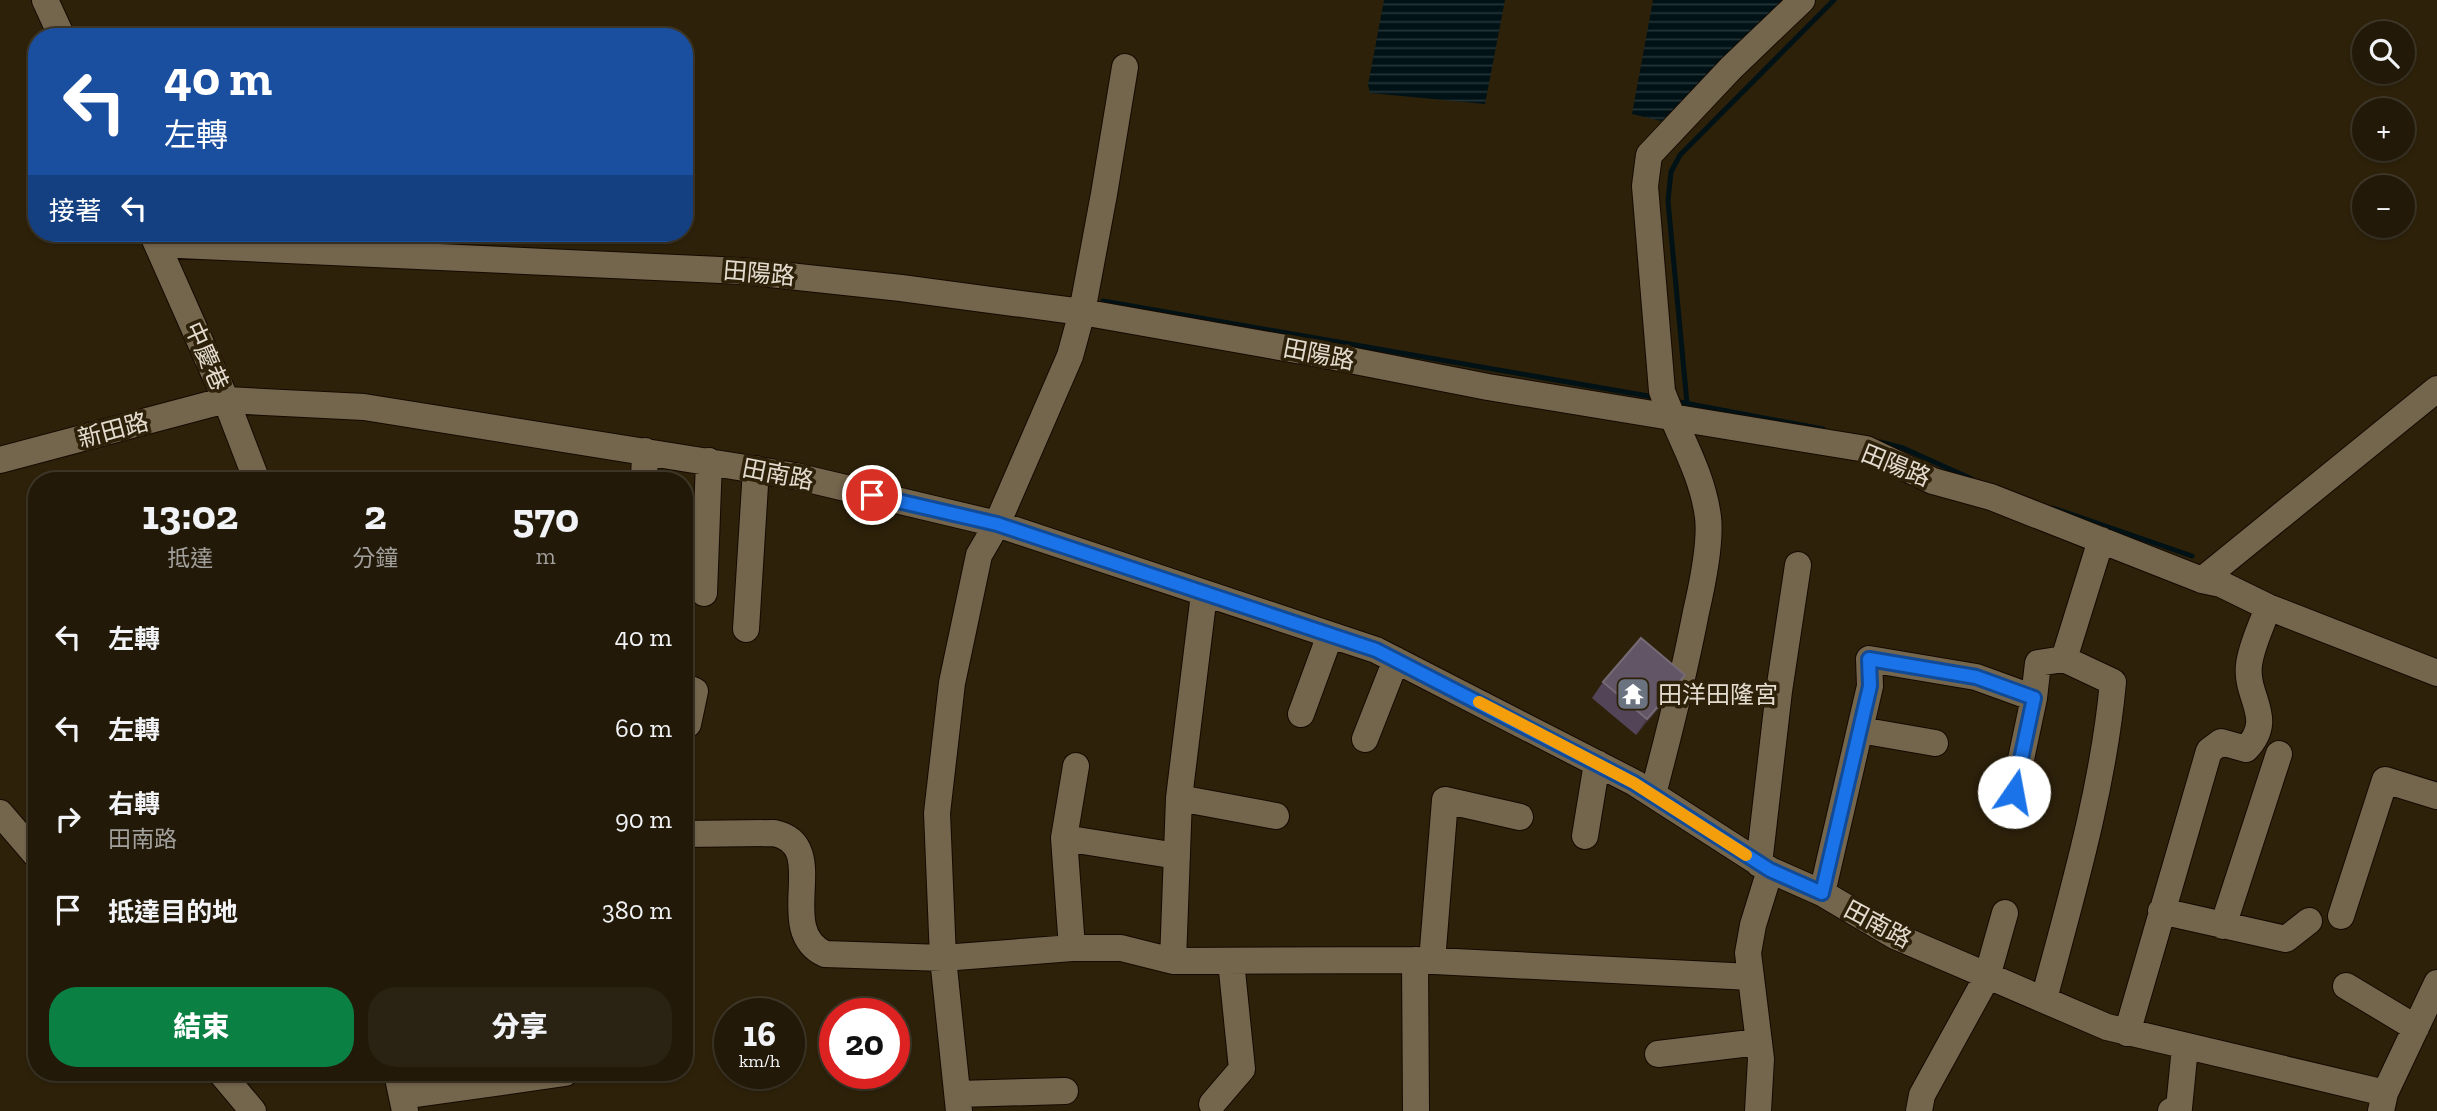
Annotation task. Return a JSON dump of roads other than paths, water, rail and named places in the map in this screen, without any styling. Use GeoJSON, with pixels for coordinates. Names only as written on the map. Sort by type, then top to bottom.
{"type":"FeatureCollection","features":[{"type":"Feature","properties":{"kind":"street"},"geometry":{"type":"LineString","coordinates":[[45,0],[58,28]]}},
{"type":"Feature","properties":{"kind":"street"},"geometry":{"type":"LineString","coordinates":[[1653,794],[1680,692],[1699,602],[1704,576],[1708,518],[1689,449],[1667,406],[1645,186],[1649,155],[1731,68],[1802,0]]}},
{"type":"Feature","properties":{"kind":"street"},"geometry":{"type":"LineString","coordinates":[[1065,1091],[958,1102],[943,957],[937,813],[951,683],[979,555],[997,524],[1070,356],[1082,312],[1125,67]]}},
{"type":"Feature","properties":{"kind":"street","name":"中慶巷"},"geometry":{"type":"LineString","coordinates":[[156,242],[226,400],[254,472]]}},
{"type":"Feature","properties":{"kind":"street","name":"田陽路"},"geometry":{"type":"LineString","coordinates":[[210,242],[742,271],[1082,312],[1488,387],[1667,406],[1866,449],[1933,481],[1991,497],[2202,580],[2221,584],[2268,607],[2437,673]]}},
{"type":"Feature","properties":{"kind":"street"},"geometry":{"type":"LineString","coordinates":[[2202,580],[2437,389]]}},
{"type":"Feature","properties":{"kind":"street","name":"田南路"},"geometry":{"type":"LineString","coordinates":[[226,400],[364,407],[709,461],[795,476],[997,524],[1376,650],[1597,763],[1653,794],[1765,867],[1822,893],[1895,936],[2106,1027],[2185,1046],[2383,1102],[2437,984]]}},
{"type":"Feature","properties":{"kind":"street","name":"新田路"},"geometry":{"type":"LineString","coordinates":[[0,460],[226,400]]}},
{"type":"Feature","properties":{"kind":"street"},"geometry":{"type":"LineString","coordinates":[[644,472],[645,451]]}},
{"type":"Feature","properties":{"kind":"street"},"geometry":{"type":"LineString","coordinates":[[704,593],[709,461]]}},
{"type":"Feature","properties":{"kind":"street"},"geometry":{"type":"LineString","coordinates":[[746,629],[756,469]]}},
{"type":"Feature","properties":{"kind":"street"},"geometry":{"type":"LineString","coordinates":[[2064,659],[2101,540]]}},
{"type":"Feature","properties":{"kind":"street"},"geometry":{"type":"LineString","coordinates":[[1759,1111],[1761,1059],[1748,953],[1765,867],[1779,691],[1798,565]]}},
{"type":"Feature","properties":{"kind":"street"},"geometry":{"type":"LineString","coordinates":[[1173,961],[1179,798],[1204,594]]}},
{"type":"Feature","properties":{"kind":"street"},"geometry":{"type":"LineString","coordinates":[[2127,1033],[2209,751],[2221,742],[2246,749],[2252,743],[2260,724],[2259,707],[2249,683],[2249,663],[2268,607]]}},
{"type":"Feature","properties":{"kind":"street"},"geometry":{"type":"LineString","coordinates":[[1301,714],[1331,635]]}},
{"type":"Feature","properties":{"kind":"street"},"geometry":{"type":"LineString","coordinates":[[1822,893],[1870,686],[1869,659],[1976,677],[2034,698]]}},
{"type":"Feature","properties":{"kind":"street"},"geometry":{"type":"LineString","coordinates":[[2014,792],[2034,698],[2038,663],[2064,659],[2113,682],[2109,727],[2092,817],[2044,999]]}},
{"type":"Feature","properties":{"kind":"street"},"geometry":{"type":"LineString","coordinates":[[1365,739],[1396,660]]}},
{"type":"Feature","properties":{"kind":"street"},"geometry":{"type":"LineString","coordinates":[[1860,730],[1935,743]]}},
{"type":"Feature","properties":{"kind":"street"},"geometry":{"type":"LineString","coordinates":[[2223,926],[2279,754]]}},
{"type":"Feature","properties":{"kind":"street"},"geometry":{"type":"LineString","coordinates":[[1585,836],[1597,763]]}},
{"type":"Feature","properties":{"kind":"street"},"geometry":{"type":"LineString","coordinates":[[1072,948],[1064,838],[1076,766]]}},
{"type":"Feature","properties":{"kind":"street"},"geometry":{"type":"LineString","coordinates":[[2341,916],[2385,780],[2437,796]]}},
{"type":"Feature","properties":{"kind":"street"},"geometry":{"type":"LineString","coordinates":[[1179,798],[1276,816]]}},
{"type":"Feature","properties":{"kind":"street"},"geometry":{"type":"LineString","coordinates":[[1416,1111],[1424,961],[1445,800],[1520,817]]}},
{"type":"Feature","properties":{"kind":"street"},"geometry":{"type":"LineString","coordinates":[[0,813],[28,846]]}},
{"type":"Feature","properties":{"kind":"street"},"geometry":{"type":"LineString","coordinates":[[693,834],[774,833],[789,836],[797,845],[802,860],[802,925],[805,937],[814,948],[825,954],[943,957],[1072,948],[1121,948],[1173,961],[1424,961],[1751,977]]}},
{"type":"Feature","properties":{"kind":"street"},"geometry":{"type":"LineString","coordinates":[[1064,838],[1177,856]]}},
{"type":"Feature","properties":{"kind":"street"},"geometry":{"type":"LineString","coordinates":[[2161,911],[2286,939],[2309,921]]}},
{"type":"Feature","properties":{"kind":"street"},"geometry":{"type":"LineString","coordinates":[[1919,1111],[1923,1095],[1987,976],[2005,913]]}},
{"type":"Feature","properties":{"kind":"street"},"geometry":{"type":"LineString","coordinates":[[1212,1104],[1242,1069],[1231,961]]}},
{"type":"Feature","properties":{"kind":"street"},"geometry":{"type":"LineString","coordinates":[[2346,986],[2416,1028]]}},
{"type":"Feature","properties":{"kind":"street"},"geometry":{"type":"LineString","coordinates":[[1658,1054],[1759,1042]]}},
{"type":"Feature","properties":{"kind":"street"},"geometry":{"type":"LineString","coordinates":[[2171,1111],[2179,1108],[2185,1046]]}},
{"type":"Feature","properties":{"kind":"street"},"geometry":{"type":"LineString","coordinates":[[227,1081],[253,1111]]}},
{"type":"Feature","properties":{"kind":"street"},"geometry":{"type":"LineString","coordinates":[[401,1093],[499,1081]]}},
{"type":"Feature","properties":{"kind":"waterway"},"geometry":{"type":"LineString","coordinates":[[1687,403],[1668,201],[1671,172],[1680,155],[1834,0]]}},
{"type":"Feature","properties":{"kind":"waterway"},"geometry":{"type":"LineString","coordinates":[[1103,301],[1654,397]]}},
{"type":"Feature","properties":{"kind":"waterway"},"geometry":{"type":"LineString","coordinates":[[1674,401],[1823,429]]}},
{"type":"Feature","properties":{"kind":"waterway"},"geometry":{"type":"LineString","coordinates":[[1880,442],[1903,448],[1972,479]]}},
{"type":"Feature","properties":{"kind":"waterway"},"geometry":{"type":"LineString","coordinates":[[2053,508],[2192,556]]}},
{"type":"Feature","properties":{"kind":"place","name":"田洋田隆宮"},"geometry":{"type":"Point","coordinates":[1633,694]}}]}
